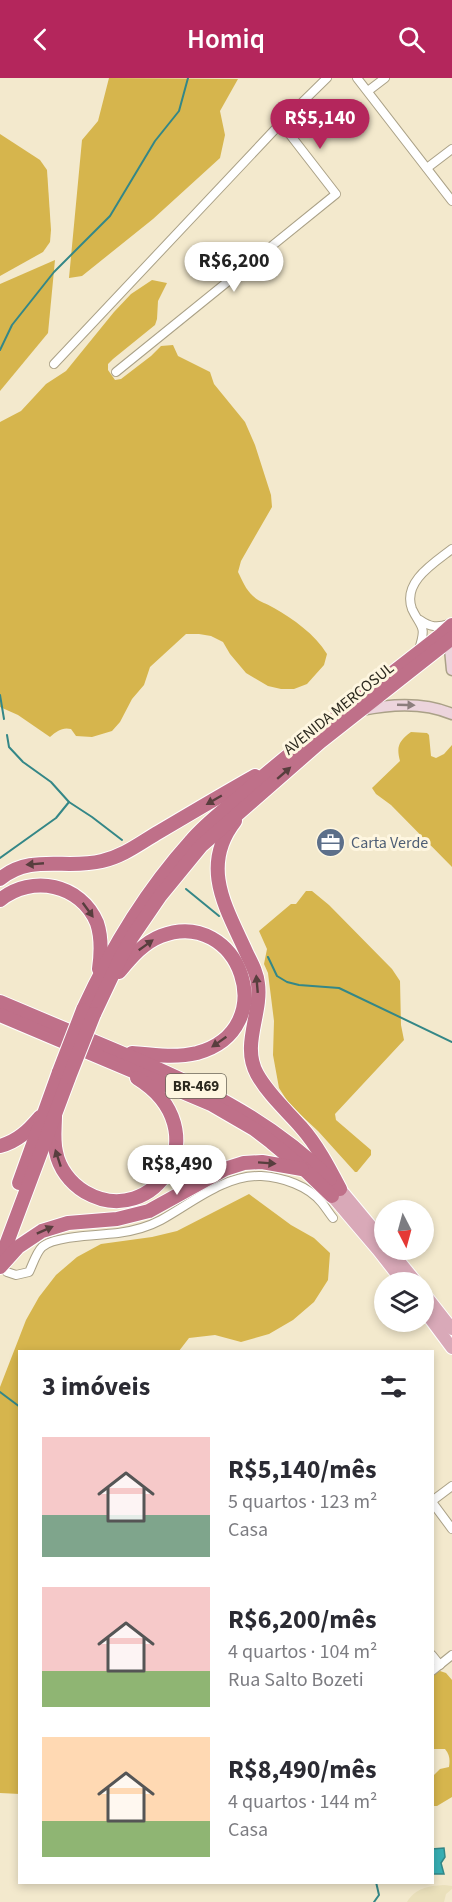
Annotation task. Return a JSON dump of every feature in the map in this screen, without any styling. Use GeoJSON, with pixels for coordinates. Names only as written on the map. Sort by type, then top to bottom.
{"type":"FeatureCollection","features":[{"type":"Feature","properties":{"kind":"highway","name":"AVENIDA MERCOSUL"},"geometry":{"type":"LineString","coordinates":[[282,759],[452,624]]}},
{"type":"Feature","properties":{"kind":"highway","name":"AVENIDA MERCOSUL"},"geometry":{"type":"LineString","coordinates":[[247,805],[320,742],[452,638]]}},
{"type":"Feature","properties":{"kind":"highway"},"geometry":{"type":"LineString","coordinates":[[0,879],[23,865],[101,862],[127,853],[282,759]]}},
{"type":"Feature","properties":{"kind":"highway"},"geometry":{"type":"LineString","coordinates":[[0,1236],[88,1012],[123,932],[178,855],[282,759]]}},
{"type":"Feature","properties":{"kind":"highway"},"geometry":{"type":"LineString","coordinates":[[101,985],[173,879],[201,846],[247,805]]}},
{"type":"Feature","properties":{"kind":"highway"},"geometry":{"type":"LineString","coordinates":[[247,805],[229,829],[222,847],[217,875],[226,910],[256,973],[258,1001],[250,1041],[252,1063],[267,1090],[303,1129],[329,1167],[336,1192]]}},
{"type":"Feature","properties":{"kind":"highway"},"geometry":{"type":"LineString","coordinates":[[0,900],[18,889],[42,885],[65,890],[78,898],[89,910],[99,932],[101,985]]}},
{"type":"Feature","properties":{"kind":"highway"},"geometry":{"type":"LineString","coordinates":[[101,985],[140,949],[161,936],[177,932],[202,935],[217,942],[235,960],[244,981],[244,1005],[239,1020],[231,1033],[212,1047],[197,1053],[181,1055],[117,1051]]}},
{"type":"Feature","properties":{"kind":"highway"},"geometry":{"type":"LineString","coordinates":[[0,991],[33,1016]]}},
{"type":"Feature","properties":{"kind":"highway","name":"BR-469"},"geometry":{"type":"LineString","coordinates":[[0,1002],[117,1051],[206,1091],[248,1113],[314,1163],[336,1192]]}},
{"type":"Feature","properties":{"kind":"highway","name":"BR-469"},"geometry":{"type":"LineString","coordinates":[[0,1015],[211,1104],[254,1129],[336,1192]]}},
{"type":"Feature","properties":{"kind":"highway"},"geometry":{"type":"LineString","coordinates":[[0,1026],[11,1025],[41,1031]]}},
{"type":"Feature","properties":{"kind":"highway"},"geometry":{"type":"LineString","coordinates":[[50,1113],[58,1161],[70,1180],[88,1194],[110,1200],[133,1197],[147,1192],[163,1177],[174,1157],[177,1142],[176,1126],[170,1113],[157,1094],[145,1083],[102,1057]]}},
{"type":"Feature","properties":{"kind":"highway"},"geometry":{"type":"LineString","coordinates":[[0,1146],[11,1143],[25,1134],[50,1113]]}},
{"type":"Feature","properties":{"kind":"highway"},"geometry":{"type":"LineString","coordinates":[[2,1267],[50,1113]]}},
{"type":"Feature","properties":{"kind":"highway"},"geometry":{"type":"LineString","coordinates":[[2,1267],[18,1247],[42,1231],[68,1223],[117,1219],[150,1211],[215,1173],[236,1165],[271,1162],[306,1170]]}},
{"type":"Feature","properties":{"kind":"main road"},"geometry":{"type":"LineString","coordinates":[[452,646],[450,649],[452,670]]}},
{"type":"Feature","properties":{"kind":"main road"},"geometry":{"type":"LineString","coordinates":[[359,711],[384,705],[402,705],[425,706],[452,714]]}},
{"type":"Feature","properties":{"kind":"main road"},"geometry":{"type":"LineString","coordinates":[[336,1192],[374,1232]]}},
{"type":"Feature","properties":{"kind":"main road"},"geometry":{"type":"LineString","coordinates":[[336,1192],[395,1272]]}},
{"type":"Feature","properties":{"kind":"main road"},"geometry":{"type":"LineString","coordinates":[[398,1260],[408,1272]]}},
{"type":"Feature","properties":{"kind":"main road"},"geometry":{"type":"LineString","coordinates":[[434,1306],[452,1329]]}},
{"type":"Feature","properties":{"kind":"main road"},"geometry":{"type":"LineString","coordinates":[[434,1324],[452,1348]]}},
{"type":"Feature","properties":{"kind":"street"},"geometry":{"type":"LineString","coordinates":[[54,364],[281,123],[327,78]]}},
{"type":"Feature","properties":{"kind":"street"},"geometry":{"type":"LineString","coordinates":[[357,78],[452,201]]}},
{"type":"Feature","properties":{"kind":"street"},"geometry":{"type":"LineString","coordinates":[[368,91],[386,78]]}},
{"type":"Feature","properties":{"kind":"street"},"geometry":{"type":"LineString","coordinates":[[116,372],[336,194],[281,123]]}},
{"type":"Feature","properties":{"kind":"street"},"geometry":{"type":"LineString","coordinates":[[427,168],[452,149]]}},
{"type":"Feature","properties":{"kind":"street"},"geometry":{"type":"LineString","coordinates":[[452,549],[415,581],[410,597],[412,609],[427,625],[435,627],[452,624]]}},
{"type":"Feature","properties":{"kind":"street"},"geometry":{"type":"LineString","coordinates":[[417,654],[424,634],[420,620]]}},
{"type":"Feature","properties":{"kind":"street"},"geometry":{"type":"LineString","coordinates":[[2,1267],[16,1275],[29,1272],[40,1249],[48,1243],[141,1228],[160,1220],[223,1184],[250,1177],[283,1179],[298,1185],[322,1202],[333,1218]]}},
{"type":"Feature","properties":{"kind":"street"},"geometry":{"type":"LineString","coordinates":[[434,1500],[452,1486]]}},
{"type":"Feature","properties":{"kind":"street"},"geometry":{"type":"LineString","coordinates":[[434,1505],[452,1529]]}},
{"type":"Feature","properties":{"kind":"street"},"geometry":{"type":"LineString","coordinates":[[434,1670],[452,1655]]}},
{"type":"Feature","properties":{"kind":"street"},"geometry":{"type":"LineString","coordinates":[[434,1658],[440,1665]]}},
{"type":"Feature","properties":{"kind":"shaded area"},"geometry":{"type":"Polygon","coordinates":[[[109,78],[238,79],[220,111],[225,135],[220,158],[153,219],[82,276],[69,278],[82,140],[98,121],[109,78]]]}},
{"type":"Feature","properties":{"kind":"shaded area"},"geometry":{"type":"Polygon","coordinates":[[[0,134],[40,160],[47,170],[51,230],[50,242],[43,252],[0,276],[0,134]]]}},
{"type":"Feature","properties":{"kind":"shaded area"},"geometry":{"type":"Polygon","coordinates":[[[55,260],[48,333],[0,391],[0,284],[55,260]]]}},
{"type":"Feature","properties":{"kind":"shaded area"},"geometry":{"type":"Polygon","coordinates":[[[152,280],[167,283],[158,301],[155,325],[113,359],[108,364],[108,370],[115,380],[121,379],[161,346],[173,345],[178,356],[210,372],[214,384],[245,422],[271,495],[272,507],[241,561],[238,572],[253,596],[303,628],[327,654],[324,665],[307,684],[294,689],[281,689],[268,686],[246,673],[223,642],[211,636],[186,634],[150,667],[144,685],[132,699],[120,722],[112,731],[92,737],[76,736],[71,729],[65,729],[57,731],[50,737],[18,715],[0,707],[0,422],[21,411],[46,384],[66,371],[131,294],[152,280]]]}},
{"type":"Feature","properties":{"kind":"shaded area"},"geometry":{"type":"Polygon","coordinates":[[[411,732],[429,735],[431,756],[436,758],[444,754],[452,745],[452,867],[372,788],[400,761],[398,751],[400,744],[411,732]]]}},
{"type":"Feature","properties":{"kind":"shaded area"},"geometry":{"type":"Polygon","coordinates":[[[306,891],[312,891],[329,905],[392,969],[400,981],[401,1025],[404,1040],[335,1114],[336,1120],[371,1150],[371,1155],[357,1172],[290,1105],[279,1088],[273,1055],[274,1021],[268,973],[264,964],[267,949],[259,931],[291,904],[296,904],[306,891]]]}},
{"type":"Feature","properties":{"kind":"shaded area"},"geometry":{"type":"Polygon","coordinates":[[[249,1194],[291,1225],[314,1238],[330,1253],[328,1280],[314,1302],[293,1320],[269,1334],[241,1342],[215,1335],[189,1338],[180,1350],[18,1350],[18,1794],[0,1793],[0,1387],[26,1320],[39,1297],[56,1275],[77,1257],[101,1244],[177,1231],[249,1194]]]}},
{"type":"Feature","properties":{"kind":"shaded area"},"geometry":{"type":"Polygon","coordinates":[[[440,1671],[446,1673],[452,1680],[452,1797],[437,1806],[434,1806],[434,1775],[440,1769],[449,1767],[450,1762],[445,1749],[434,1749],[434,1675],[440,1671]]]}},
{"type":"Feature","properties":{"kind":"sand"},"geometry":{"type":"Polygon","coordinates":[[[444,1885],[452,1886],[452,1889],[446,1894],[444,1902],[407,1902],[423,1889],[444,1885]]]}},
{"type":"Feature","properties":{"kind":"water"},"geometry":{"type":"Polygon","coordinates":[[[444,1848],[445,1857],[441,1863],[444,1874],[434,1874],[434,1849],[444,1848]]]}},
{"type":"Feature","properties":{"kind":"waterway"},"geometry":{"type":"LineString","coordinates":[[0,350],[12,325],[54,272],[110,216],[155,141],[179,111],[188,78]]}},
{"type":"Feature","properties":{"kind":"waterway"},"geometry":{"type":"LineString","coordinates":[[0,695],[4,719]]}},
{"type":"Feature","properties":{"kind":"waterway"},"geometry":{"type":"LineString","coordinates":[[7,735],[9,747],[23,762],[51,782],[69,802],[122,840]]}},
{"type":"Feature","properties":{"kind":"waterway"},"geometry":{"type":"LineString","coordinates":[[0,858],[56,818],[69,802]]}},
{"type":"Feature","properties":{"kind":"waterway"},"geometry":{"type":"LineString","coordinates":[[186,889],[219,916]]}},
{"type":"Feature","properties":{"kind":"waterway"},"geometry":{"type":"LineString","coordinates":[[268,957],[277,976],[287,982],[339,988],[452,1042]]}},
{"type":"Feature","properties":{"kind":"waterway"},"geometry":{"type":"LineString","coordinates":[[0,1392],[18,1406]]}},
{"type":"Feature","properties":{"kind":"waterway"},"geometry":{"type":"LineString","coordinates":[[374,1902],[379,1895],[376,1884]]}},
{"type":"Feature","properties":{"kind":"place","name":"Carta Verde"},"geometry":{"type":"Point","coordinates":[330,842]}}]}
